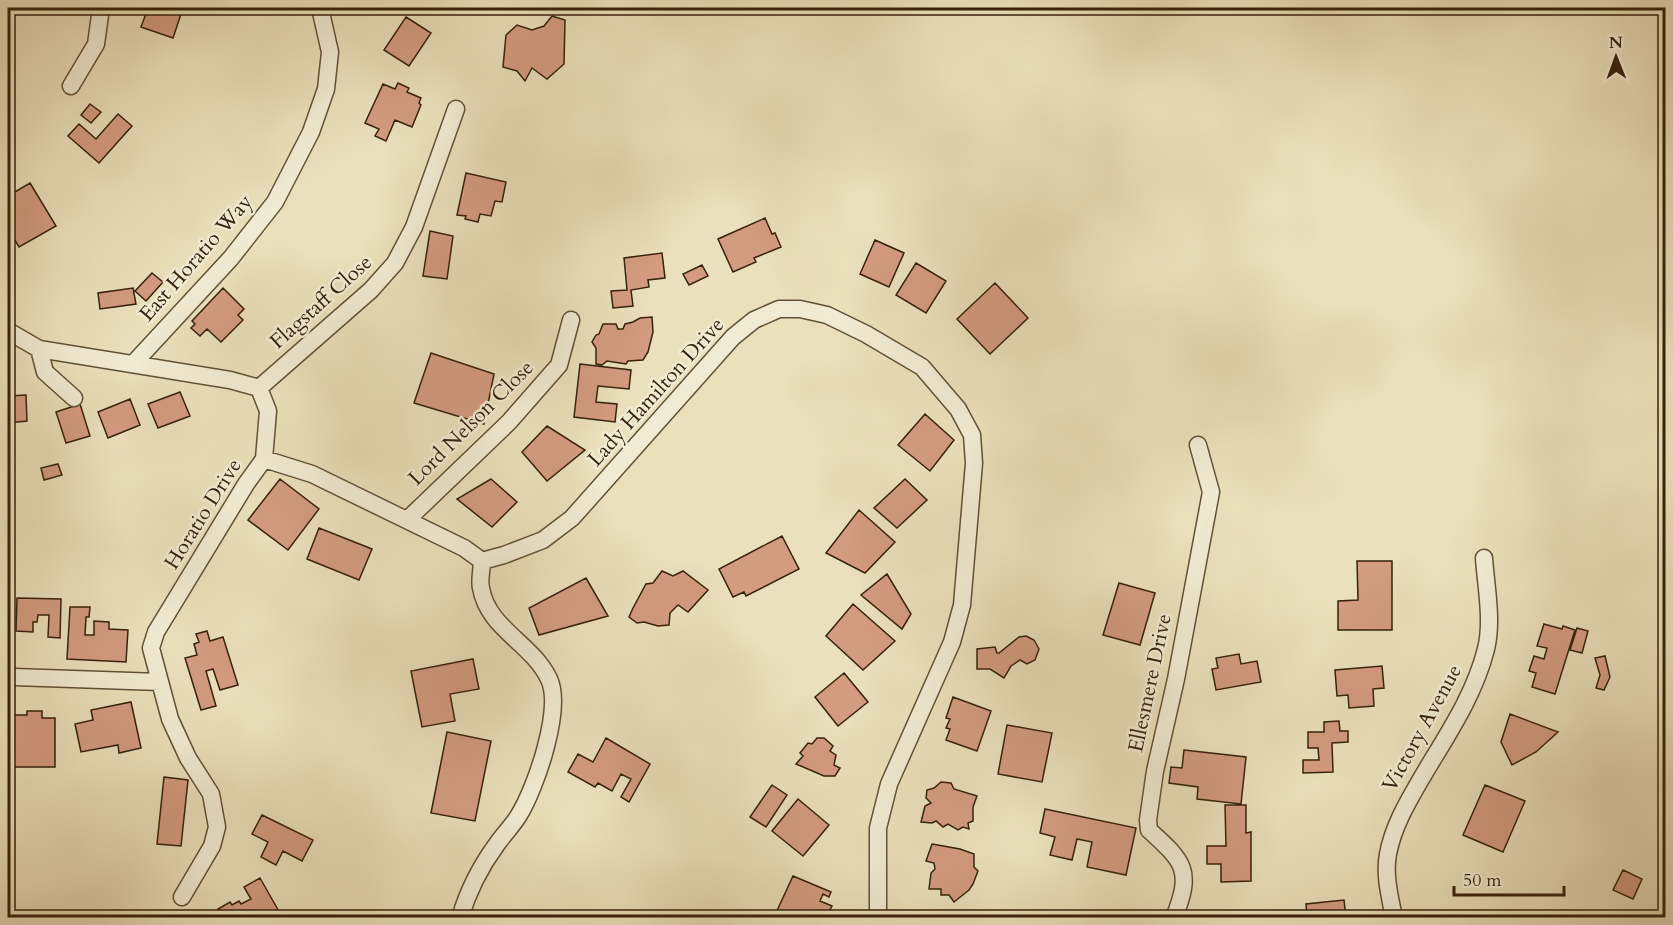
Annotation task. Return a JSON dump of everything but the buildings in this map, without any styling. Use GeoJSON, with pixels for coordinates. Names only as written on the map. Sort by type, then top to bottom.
{"type":"FeatureCollection","features":[{"type":"Feature","properties":{"kind":"street"},"geometry":{"type":"LineString","coordinates":[[71,86],[96,44],[101,8]]}},
{"type":"Feature","properties":{"kind":"street","name":"East Horatio Way"},"geometry":{"type":"LineString","coordinates":[[133,364],[231,258],[275,202],[311,132],[326,89],[330,52],[320,8]]}},
{"type":"Feature","properties":{"kind":"street","name":"Flagstaff Close"},"geometry":{"type":"LineString","coordinates":[[259,388],[371,290],[395,263],[414,227],[456,109]]}},
{"type":"Feature","properties":{"kind":"street","name":"Lady Hamilton Drive"},"geometry":{"type":"LineString","coordinates":[[482,561],[543,540],[572,518],[733,337],[762,316],[779,309],[800,309],[827,315],[866,334],[922,367],[958,409],[972,435],[974,463],[967,571],[962,605],[952,642],[888,784],[878,828],[878,918]]}},
{"type":"Feature","properties":{"kind":"street","name":"Lord Nelson Close"},"geometry":{"type":"LineString","coordinates":[[406,520],[509,422],[559,365],[571,320]]}},
{"type":"Feature","properties":{"kind":"street"},"geometry":{"type":"LineString","coordinates":[[8,331],[39,349],[230,380],[259,388]]}},
{"type":"Feature","properties":{"kind":"street"},"geometry":{"type":"LineString","coordinates":[[39,349],[45,372],[74,398]]}},
{"type":"Feature","properties":{"kind":"street","name":"Horatio Drive"},"geometry":{"type":"LineString","coordinates":[[182,897],[212,846],[217,827],[210,794],[188,758],[170,719],[151,648],[156,632],[246,484],[264,459],[268,411],[259,388]]}},
{"type":"Feature","properties":{"kind":"street","name":"Ellesmere Drive"},"geometry":{"type":"LineString","coordinates":[[1174,918],[1183,896],[1185,873],[1176,855],[1149,830],[1148,820],[1155,771],[1176,679],[1211,492],[1198,445]]}},
{"type":"Feature","properties":{"kind":"street"},"geometry":{"type":"LineString","coordinates":[[264,459],[312,474],[464,548],[482,561],[480,587],[489,612],[531,653],[549,679],[554,700],[552,722],[539,770],[520,815],[496,844],[478,872],[460,918]]}},
{"type":"Feature","properties":{"kind":"street","name":"Victory Avenue"},"geometry":{"type":"LineString","coordinates":[[1394,918],[1387,881],[1387,866],[1388,854],[1401,813],[1468,698],[1486,647],[1488,625],[1484,558]]}},
{"type":"Feature","properties":{"kind":"street"},"geometry":{"type":"LineString","coordinates":[[14,677],[160,682]]}}]}
